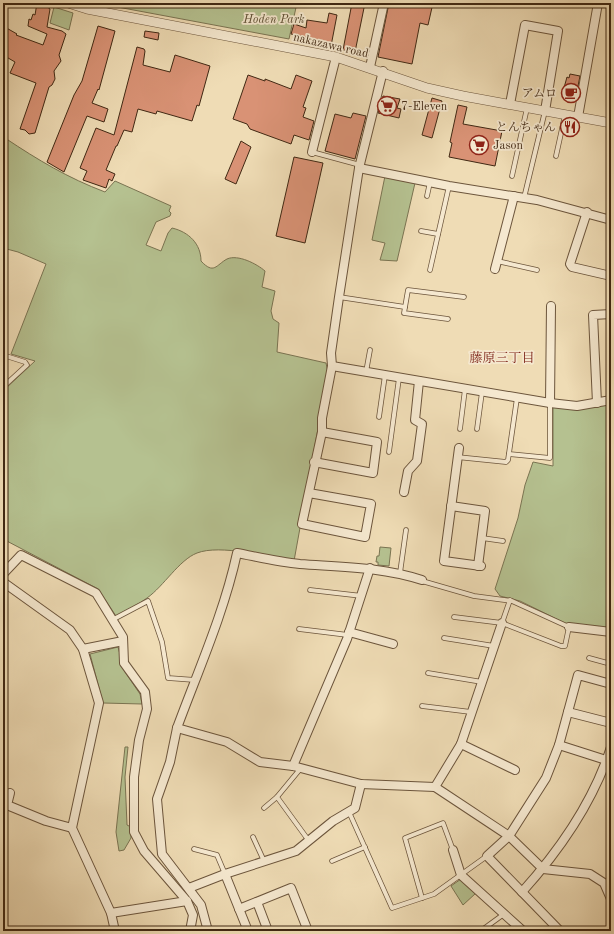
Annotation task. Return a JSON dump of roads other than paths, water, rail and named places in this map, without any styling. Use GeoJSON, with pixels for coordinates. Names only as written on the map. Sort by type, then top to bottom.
{"type":"FeatureCollection","features":[{"type":"Feature","properties":{"kind":"street","name":"nakazawa road"},"geometry":{"type":"LineString","coordinates":[[68,3],[93,10],[336,57],[382,71],[427,88],[611,123]]}},
{"type":"Feature","properties":{"kind":"street"},"geometry":{"type":"LineString","coordinates":[[370,67],[384,3]]}},
{"type":"Feature","properties":{"kind":"street"},"geometry":{"type":"LineString","coordinates":[[578,117],[598,3]]}},
{"type":"Feature","properties":{"kind":"street"},"geometry":{"type":"LineString","coordinates":[[510,104],[525,25],[558,31],[545,111]]}},
{"type":"Feature","properties":{"kind":"street"},"geometry":{"type":"LineString","coordinates":[[312,152],[336,57]]}},
{"type":"Feature","properties":{"kind":"street"},"geometry":{"type":"LineString","coordinates":[[309,493],[371,504],[366,537],[302,525],[314,462],[322,432],[322,418],[332,366],[331,353],[339,297],[360,167],[382,71]]}},
{"type":"Feature","properties":{"kind":"street"},"geometry":{"type":"LineString","coordinates":[[360,167],[449,186],[524,198],[587,212],[611,220]]}},
{"type":"Feature","properties":{"kind":"street"},"geometry":{"type":"LineString","coordinates":[[496,265],[514,196]]}},
{"type":"Feature","properties":{"kind":"street"},"geometry":{"type":"LineString","coordinates":[[587,212],[570,264],[572,267],[611,276]]}},
{"type":"Feature","properties":{"kind":"street"},"geometry":{"type":"LineString","coordinates":[[550,403],[551,306]]}},
{"type":"Feature","properties":{"kind":"street"},"geometry":{"type":"LineString","coordinates":[[597,403],[593,315],[611,314]]}},
{"type":"Feature","properties":{"kind":"street"},"geometry":{"type":"LineString","coordinates":[[332,366],[550,403],[577,406],[611,400]]}},
{"type":"Feature","properties":{"kind":"street"},"geometry":{"type":"LineString","coordinates":[[404,492],[408,471],[417,461],[422,424],[415,420],[419,381]]}},
{"type":"Feature","properties":{"kind":"street"},"geometry":{"type":"LineString","coordinates":[[314,462],[373,473],[377,442],[322,432]]}},
{"type":"Feature","properties":{"kind":"street"},"geometry":{"type":"LineString","coordinates":[[451,506],[485,511],[480,566],[444,561],[457,457],[459,448]]}},
{"type":"Feature","properties":{"kind":"street"},"geometry":{"type":"LineString","coordinates":[[208,931],[201,905],[162,854],[157,799],[170,762],[177,728],[232,577],[237,553],[299,564],[370,568],[400,573],[422,580]]}},
{"type":"Feature","properties":{"kind":"street"},"geometry":{"type":"LineString","coordinates":[[3,574],[21,555],[96,593],[123,637],[124,663],[145,692],[148,708],[139,740],[134,776],[134,832],[144,851],[187,901],[193,915],[190,931]]}},
{"type":"Feature","properties":{"kind":"street"},"geometry":{"type":"LineString","coordinates":[[297,767],[362,596],[370,568]]}},
{"type":"Feature","properties":{"kind":"street"},"geometry":{"type":"LineString","coordinates":[[3,582],[70,630],[84,650],[99,703],[72,828],[111,913],[115,931]]}},
{"type":"Feature","properties":{"kind":"street"},"geometry":{"type":"LineString","coordinates":[[435,787],[461,744],[502,623]]}},
{"type":"Feature","properties":{"kind":"street"},"geometry":{"type":"LineString","coordinates":[[569,627],[611,632]]}},
{"type":"Feature","properties":{"kind":"street"},"geometry":{"type":"LineString","coordinates":[[348,633],[393,644]]}},
{"type":"Feature","properties":{"kind":"street"},"geometry":{"type":"LineString","coordinates":[[84,650],[123,641]]}},
{"type":"Feature","properties":{"kind":"street"},"geometry":{"type":"LineString","coordinates":[[560,931],[487,856],[509,836],[546,778],[559,745],[578,675],[611,684]]}},
{"type":"Feature","properties":{"kind":"street"},"geometry":{"type":"LineString","coordinates":[[568,712],[611,723]]}},
{"type":"Feature","properties":{"kind":"street"},"geometry":{"type":"LineString","coordinates":[[177,728],[227,742],[260,762],[297,767],[361,784],[435,787],[509,836],[543,869],[590,874],[604,883],[611,899]]}},
{"type":"Feature","properties":{"kind":"street"},"geometry":{"type":"LineString","coordinates":[[461,744],[515,770]]}},
{"type":"Feature","properties":{"kind":"street"},"geometry":{"type":"LineString","coordinates":[[559,745],[606,760]]}},
{"type":"Feature","properties":{"kind":"street"},"geometry":{"type":"LineString","coordinates":[[522,892],[543,869],[580,814],[611,747]]}},
{"type":"Feature","properties":{"kind":"street"},"geometry":{"type":"LineString","coordinates":[[189,888],[225,874],[296,851],[334,821],[355,808],[361,784]]}},
{"type":"Feature","properties":{"kind":"street"},"geometry":{"type":"LineString","coordinates":[[10,793],[7,805],[46,821],[72,828]]}},
{"type":"Feature","properties":{"kind":"street"},"geometry":{"type":"LineString","coordinates":[[453,850],[461,875],[523,931]]}},
{"type":"Feature","properties":{"kind":"street"},"geometry":{"type":"LineString","coordinates":[[225,874],[248,931]]}},
{"type":"Feature","properties":{"kind":"street"},"geometry":{"type":"LineString","coordinates":[[239,909],[291,888],[308,931]]}},
{"type":"Feature","properties":{"kind":"street"},"geometry":{"type":"LineString","coordinates":[[111,913],[187,901]]}},
{"type":"Feature","properties":{"kind":"street"},"geometry":{"type":"LineString","coordinates":[[257,902],[268,931]]}},
{"type":"Feature","properties":{"kind":"lane"},"geometry":{"type":"LineString","coordinates":[[512,176],[527,108]]}},
{"type":"Feature","properties":{"kind":"lane"},"geometry":{"type":"LineString","coordinates":[[524,198],[545,111]]}},
{"type":"Feature","properties":{"kind":"lane"},"geometry":{"type":"LineString","coordinates":[[556,156],[565,115]]}},
{"type":"Feature","properties":{"kind":"lane"},"geometry":{"type":"LineString","coordinates":[[312,152],[360,167]]}},
{"type":"Feature","properties":{"kind":"lane"},"geometry":{"type":"LineString","coordinates":[[427,196],[430,182]]}},
{"type":"Feature","properties":{"kind":"lane"},"geometry":{"type":"LineString","coordinates":[[430,270],[449,186]]}},
{"type":"Feature","properties":{"kind":"lane"},"geometry":{"type":"LineString","coordinates":[[421,231],[438,234]]}},
{"type":"Feature","properties":{"kind":"lane"},"geometry":{"type":"LineString","coordinates":[[496,265],[537,270]]}},
{"type":"Feature","properties":{"kind":"lane"},"geometry":{"type":"LineString","coordinates":[[448,320],[404,313],[408,290],[464,297]]}},
{"type":"Feature","properties":{"kind":"lane"},"geometry":{"type":"LineString","coordinates":[[339,297],[405,307]]}},
{"type":"Feature","properties":{"kind":"lane"},"geometry":{"type":"LineString","coordinates":[[366,372],[370,350]]}},
{"type":"Feature","properties":{"kind":"lane"},"geometry":{"type":"LineString","coordinates":[[3,355],[25,362],[27,365],[3,387]]}},
{"type":"Feature","properties":{"kind":"lane"},"geometry":{"type":"LineString","coordinates":[[379,417],[385,375]]}},
{"type":"Feature","properties":{"kind":"lane"},"geometry":{"type":"LineString","coordinates":[[389,452],[399,377]]}},
{"type":"Feature","properties":{"kind":"lane"},"geometry":{"type":"LineString","coordinates":[[460,429],[465,388]]}},
{"type":"Feature","properties":{"kind":"lane"},"geometry":{"type":"LineString","coordinates":[[478,429],[482,391]]}},
{"type":"Feature","properties":{"kind":"lane"},"geometry":{"type":"LineString","coordinates":[[457,457],[506,462],[509,454],[517,397]]}},
{"type":"Feature","properties":{"kind":"lane"},"geometry":{"type":"LineString","coordinates":[[509,454],[550,458],[550,403]]}},
{"type":"Feature","properties":{"kind":"lane"},"geometry":{"type":"LineString","coordinates":[[400,573],[406,530]]}},
{"type":"Feature","properties":{"kind":"lane"},"geometry":{"type":"LineString","coordinates":[[482,538],[503,541]]}},
{"type":"Feature","properties":{"kind":"lane"},"geometry":{"type":"LineString","coordinates":[[422,580],[474,596],[510,600],[569,627],[565,646],[560,646],[502,623],[454,617]]}},
{"type":"Feature","properties":{"kind":"lane"},"geometry":{"type":"LineString","coordinates":[[310,590],[362,596]]}},
{"type":"Feature","properties":{"kind":"lane"},"geometry":{"type":"LineString","coordinates":[[502,623],[510,600]]}},
{"type":"Feature","properties":{"kind":"lane"},"geometry":{"type":"LineString","coordinates":[[112,620],[148,601],[162,642],[168,678],[195,680]]}},
{"type":"Feature","properties":{"kind":"lane"},"geometry":{"type":"LineString","coordinates":[[299,630],[348,633]]}},
{"type":"Feature","properties":{"kind":"lane"},"geometry":{"type":"LineString","coordinates":[[444,638],[494,646]]}},
{"type":"Feature","properties":{"kind":"lane"},"geometry":{"type":"LineString","coordinates":[[589,658],[611,664]]}},
{"type":"Feature","properties":{"kind":"lane"},"geometry":{"type":"LineString","coordinates":[[428,673],[482,682]]}},
{"type":"Feature","properties":{"kind":"lane"},"geometry":{"type":"LineString","coordinates":[[422,706],[471,712]]}},
{"type":"Feature","properties":{"kind":"lane"},"geometry":{"type":"LineString","coordinates":[[264,808],[277,797],[297,767]]}},
{"type":"Feature","properties":{"kind":"lane"},"geometry":{"type":"LineString","coordinates":[[277,797],[309,841]]}},
{"type":"Feature","properties":{"kind":"lane"},"geometry":{"type":"LineString","coordinates":[[349,812],[392,908],[434,894],[487,856]]}},
{"type":"Feature","properties":{"kind":"lane"},"geometry":{"type":"LineString","coordinates":[[422,898],[405,838],[444,823],[453,850]]}},
{"type":"Feature","properties":{"kind":"lane"},"geometry":{"type":"LineString","coordinates":[[253,837],[264,862]]}},
{"type":"Feature","properties":{"kind":"lane"},"geometry":{"type":"LineString","coordinates":[[332,862],[365,847]]}},
{"type":"Feature","properties":{"kind":"lane"},"geometry":{"type":"LineString","coordinates":[[194,849],[217,855],[225,874]]}},
{"type":"Feature","properties":{"kind":"lane"},"geometry":{"type":"LineString","coordinates":[[482,930],[504,914]]}},
{"type":"Feature","properties":{"kind":"place","name":"アムロ"},"geometry":{"type":"Point","coordinates":[571,93]}},
{"type":"Feature","properties":{"kind":"place","name":"7-Eleven"},"geometry":{"type":"Point","coordinates":[387,106]}},
{"type":"Feature","properties":{"kind":"place","name":"とんちゃん"},"geometry":{"type":"Point","coordinates":[570,127]}},
{"type":"Feature","properties":{"kind":"place","name":"Jason"},"geometry":{"type":"Point","coordinates":[479,145]}},
{"type":"Feature","properties":{"kind":"district","name":"藤原三丁目"},"geometry":{"type":"Point","coordinates":[502,357]}},
{"type":"Feature","properties":{"kind":"park label","name":"Hoden Park"},"geometry":{"type":"Point","coordinates":[274,19]}}]}
